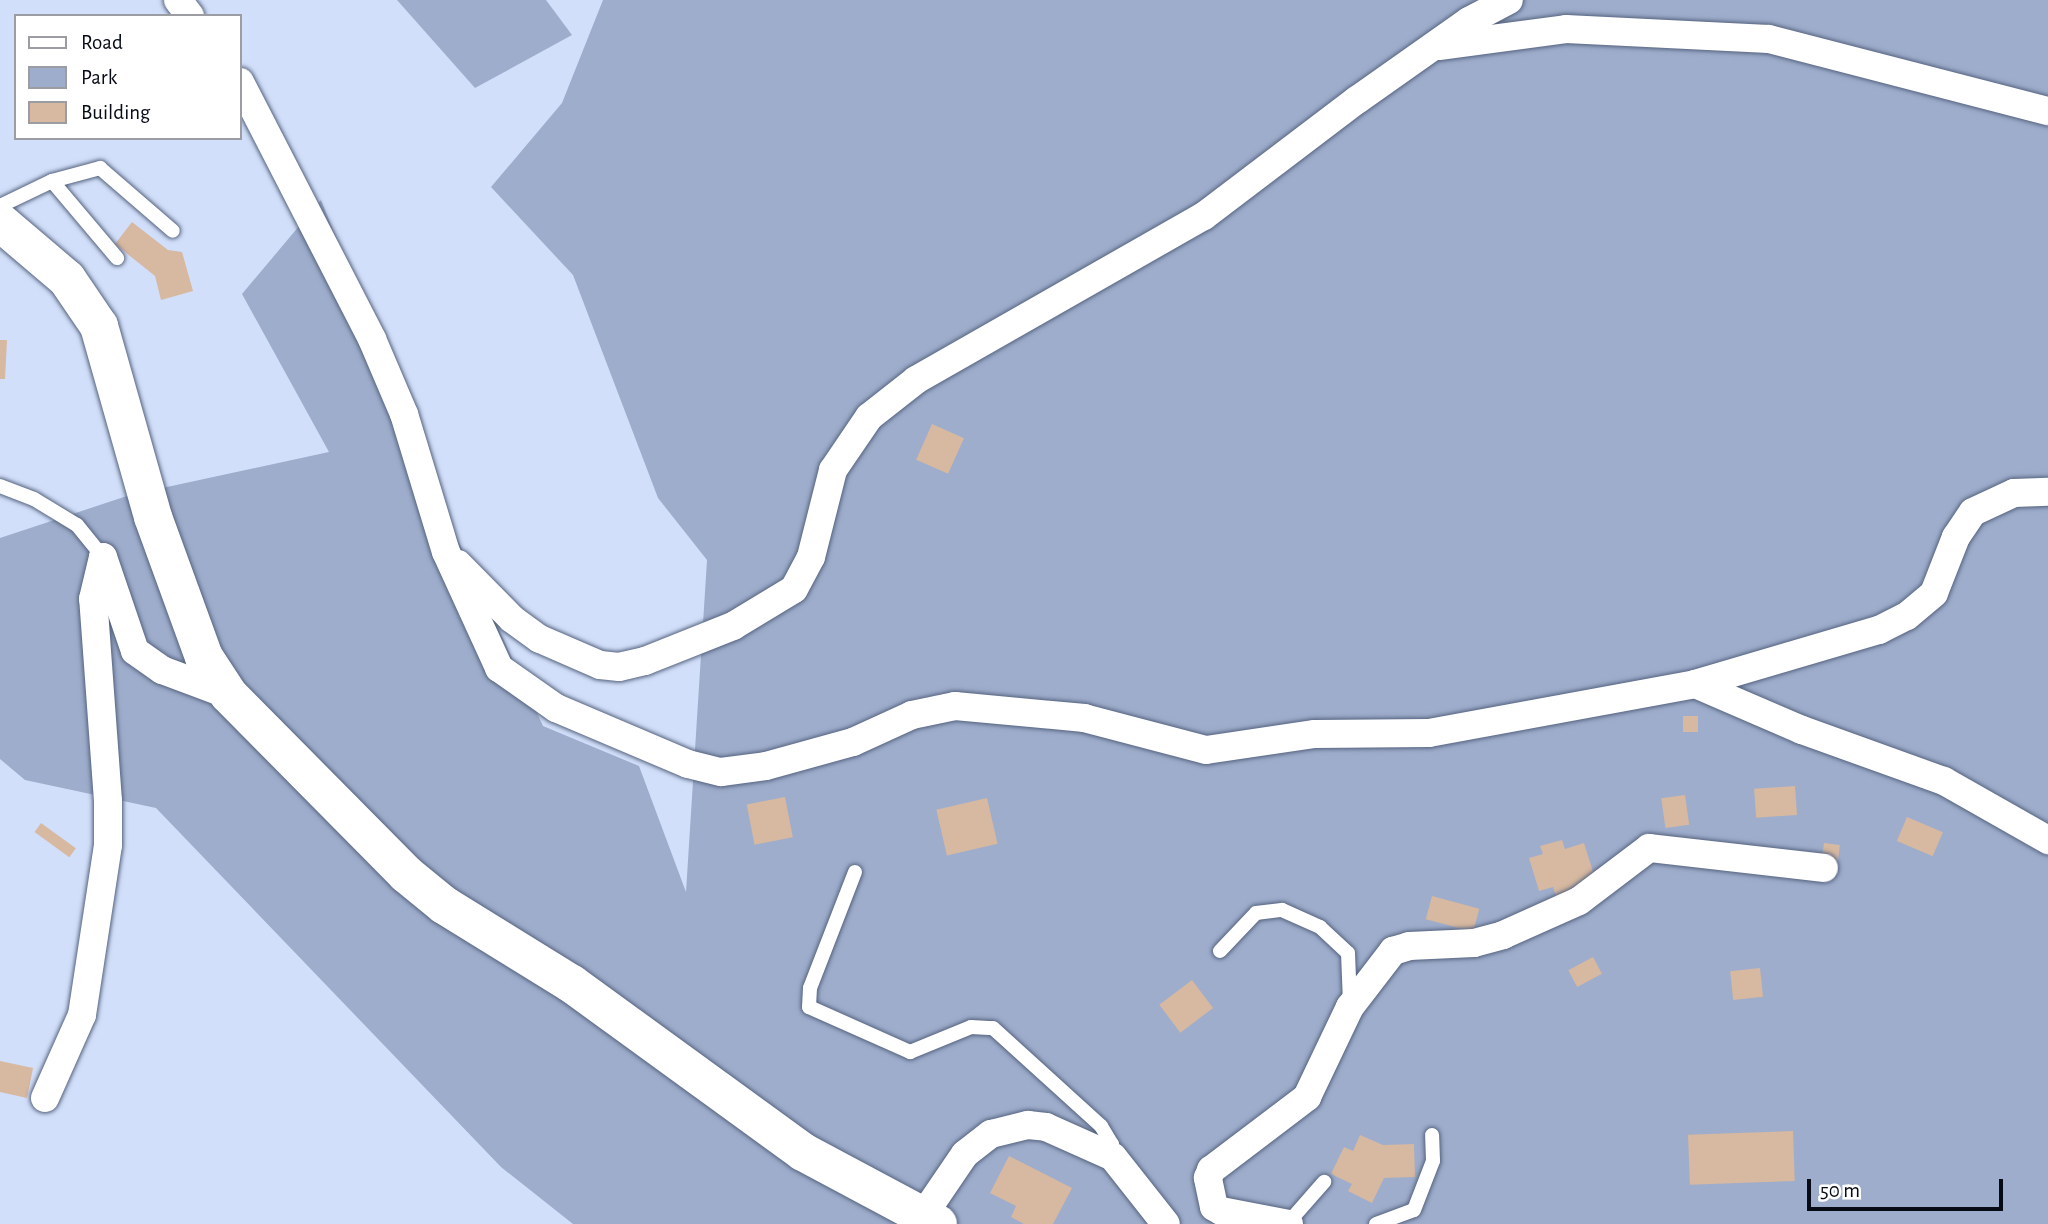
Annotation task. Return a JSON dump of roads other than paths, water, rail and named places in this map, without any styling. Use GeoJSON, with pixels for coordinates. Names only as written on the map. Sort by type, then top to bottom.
{"type":"FeatureCollection","features":[{"type":"Feature","properties":{"kind":"main road"},"geometry":{"type":"LineString","coordinates":[[0,222],[67,279],[99,326],[153,517],[204,657],[229,695],[406,874],[444,905],[572,984],[803,1152],[930,1220]]}},
{"type":"Feature","properties":{"kind":"street"},"geometry":{"type":"LineString","coordinates":[[446,552],[512,619],[565,652],[600,665],[619,667],[645,661],[733,626],[794,589],[811,557],[833,470],[869,417],[916,380],[1204,216],[1433,46],[1509,0]]}},
{"type":"Feature","properties":{"kind":"street"},"geometry":{"type":"LineString","coordinates":[[1433,46],[1566,29],[1769,38],[2048,111]]}},
{"type":"Feature","properties":{"kind":"street"},"geometry":{"type":"LineString","coordinates":[[242,86],[372,339],[404,414],[446,552],[499,668],[518,685],[556,708],[688,764],[721,772],[766,766],[853,742],[912,715],[955,706],[1084,718],[1206,750],[1315,734],[1429,733],[1695,684],[1879,630],[1907,616],[1934,593],[1956,537],[1973,512],[2014,493],[2048,492]]}},
{"type":"Feature","properties":{"kind":"street"},"geometry":{"type":"LineString","coordinates":[[103,557],[135,651],[162,670],[229,695]]}},
{"type":"Feature","properties":{"kind":"street"},"geometry":{"type":"LineString","coordinates":[[45,1098],[82,1015],[108,845],[108,801],[93,599],[103,557]]}},
{"type":"Feature","properties":{"kind":"street"},"geometry":{"type":"LineString","coordinates":[[1695,684],[1802,730],[1944,781],[2048,840]]}},
{"type":"Feature","properties":{"kind":"street"},"geometry":{"type":"LineString","coordinates":[[1289,1223],[1221,1212],[1214,1207],[1208,1178],[1211,1170],[1307,1097],[1350,1007],[1393,951],[1503,935],[1579,901],[1649,848],[1824,868]]}},
{"type":"Feature","properties":{"kind":"street"},"geometry":{"type":"LineString","coordinates":[[930,1220],[965,1154],[991,1134],[1009,1127],[1046,1127],[1113,1157],[1166,1224]]}},
{"type":"Feature","properties":{"kind":"lane"},"geometry":{"type":"LineString","coordinates":[[0,206],[52,181],[100,168],[173,231]]}},
{"type":"Feature","properties":{"kind":"lane"},"geometry":{"type":"LineString","coordinates":[[52,181],[117,258]]}},
{"type":"Feature","properties":{"kind":"lane"},"geometry":{"type":"LineString","coordinates":[[0,486],[34,499],[77,526],[103,557]]}},
{"type":"Feature","properties":{"kind":"lane"},"geometry":{"type":"LineString","coordinates":[[855,872],[810,988],[809,1007],[910,1052],[971,1027],[993,1028],[1101,1126],[1112,1144],[1113,1157]]}},
{"type":"Feature","properties":{"kind":"lane"},"geometry":{"type":"LineString","coordinates":[[1220,951],[1256,913],[1269,909],[1320,927],[1348,953],[1350,1007]]}},
{"type":"Feature","properties":{"kind":"lane"},"geometry":{"type":"LineString","coordinates":[[1376,1224],[1414,1210],[1433,1161],[1432,1135]]}},
{"type":"Feature","properties":{"kind":"lane"},"geometry":{"type":"LineString","coordinates":[[1289,1223],[1324,1182]]}}]}
